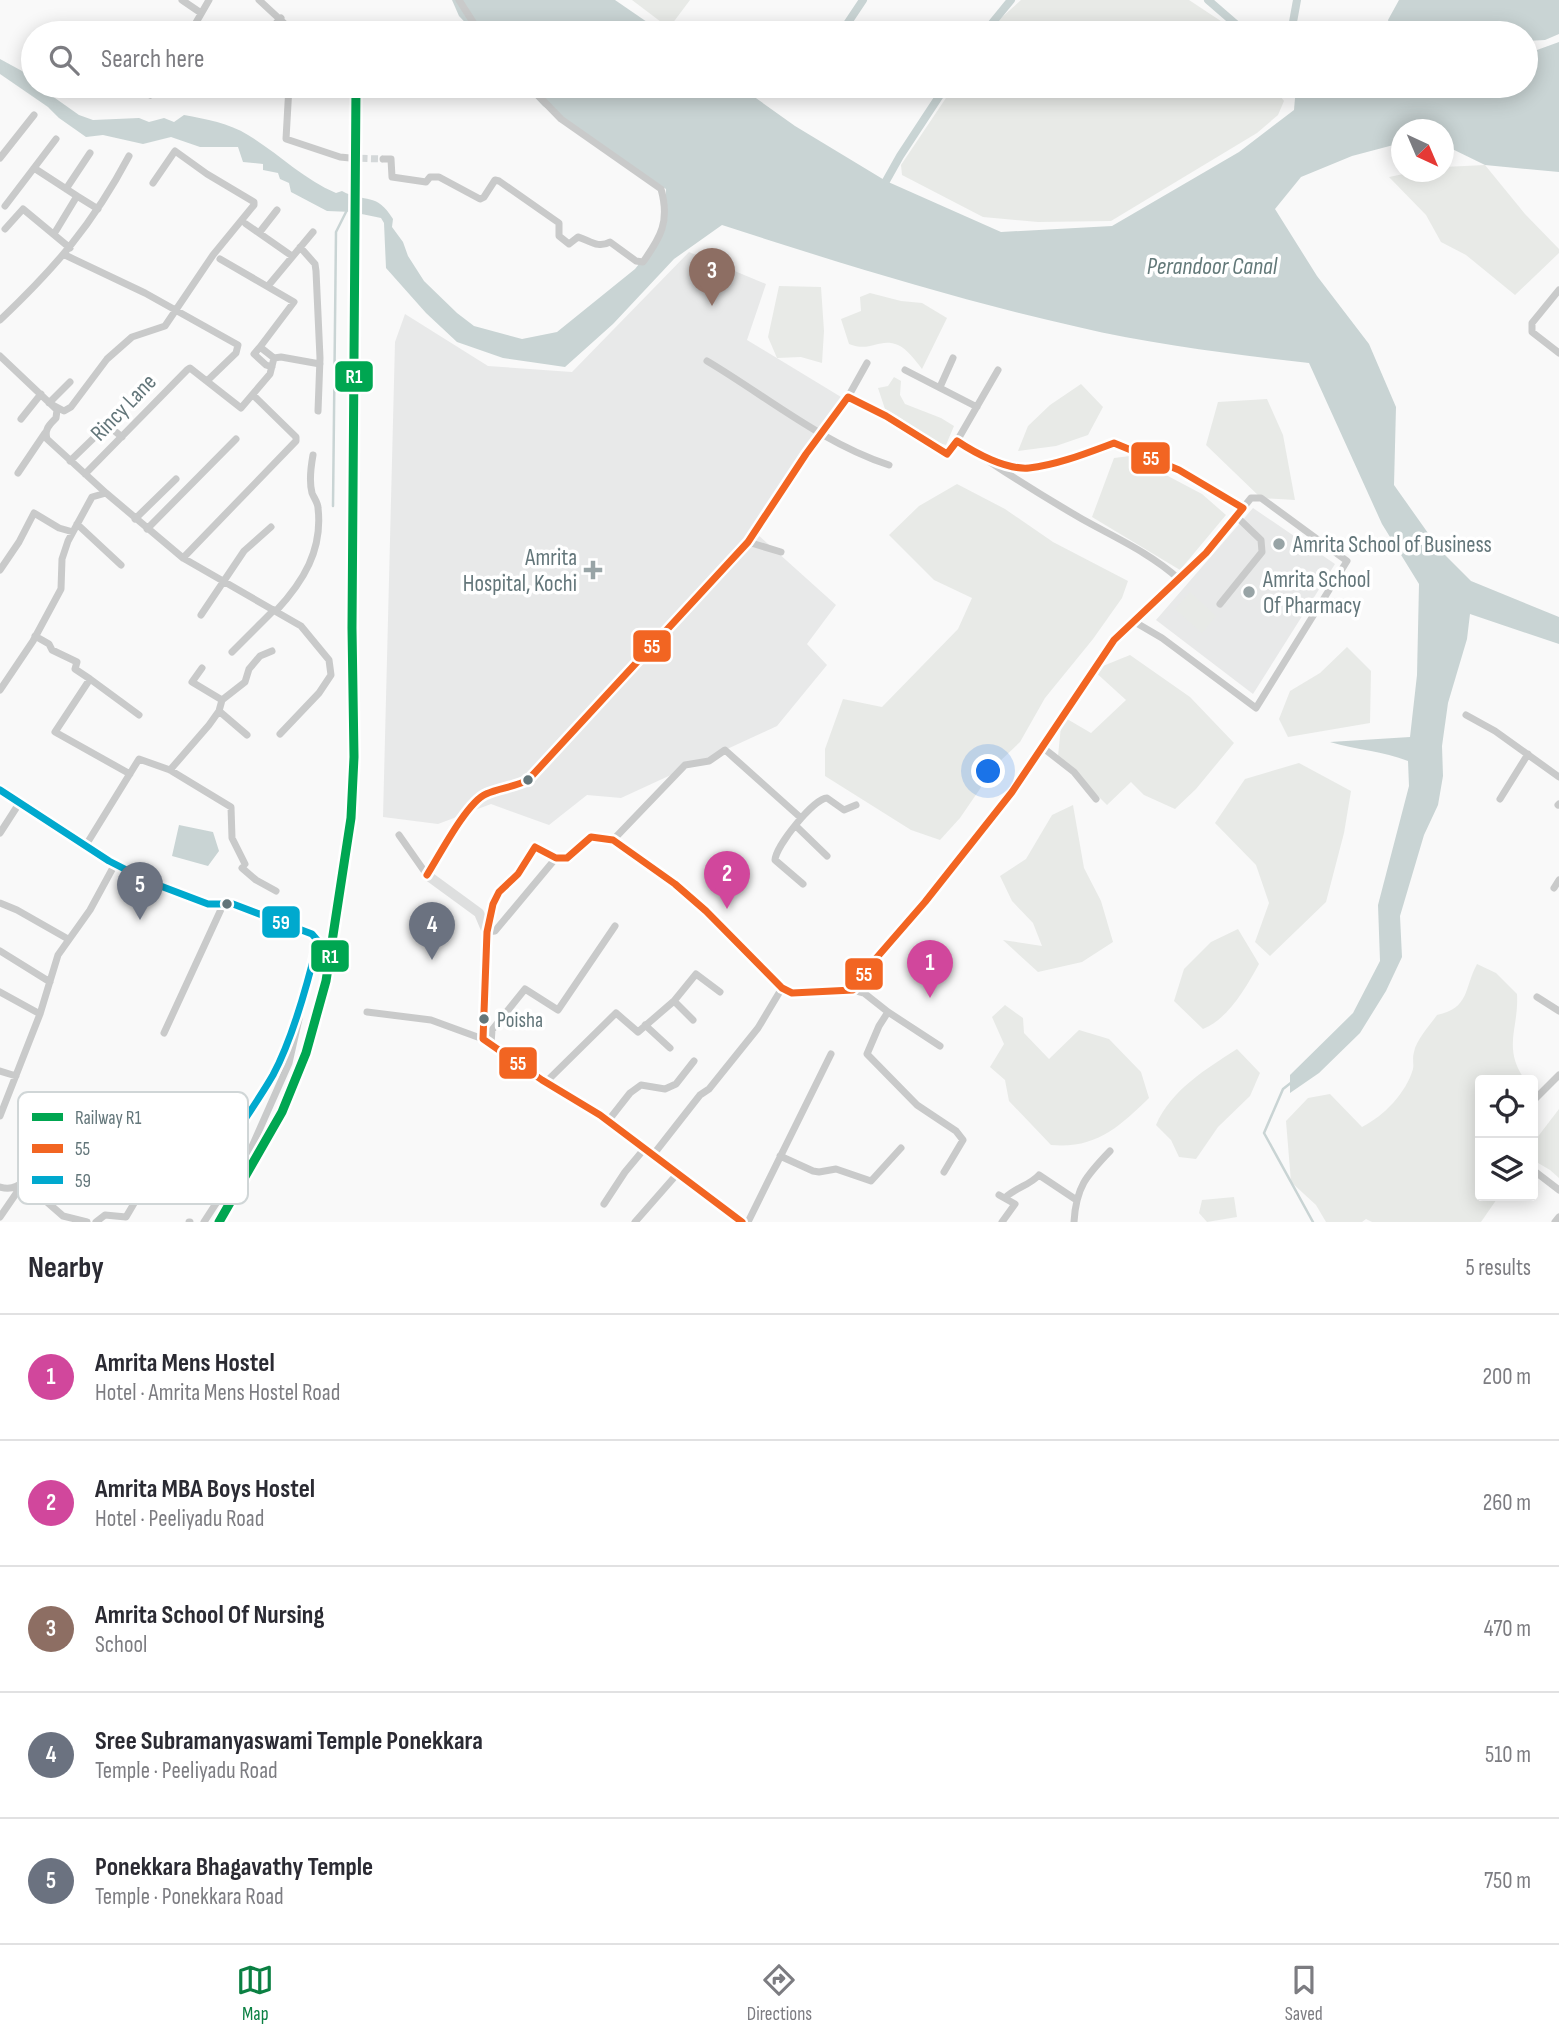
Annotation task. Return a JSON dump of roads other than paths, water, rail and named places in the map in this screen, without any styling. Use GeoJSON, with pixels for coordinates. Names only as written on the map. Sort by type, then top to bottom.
{"type":"FeatureCollection","features":[{"type":"Feature","properties":{"kind":"street"},"geometry":{"type":"LineString","coordinates":[[182,0],[201,13]]}},
{"type":"Feature","properties":{"kind":"street"},"geometry":{"type":"LineString","coordinates":[[197,21],[209,0]]}},
{"type":"Feature","properties":{"kind":"street"},"geometry":{"type":"LineString","coordinates":[[259,0],[283,21]]}},
{"type":"Feature","properties":{"kind":"street"},"geometry":{"type":"LineString","coordinates":[[459,0],[472,21]]}},
{"type":"Feature","properties":{"kind":"street"},"geometry":{"type":"LineString","coordinates":[[278,21],[281,18]]}},
{"type":"Feature","properties":{"kind":"street"},"geometry":{"type":"LineString","coordinates":[[288,98],[286,139],[340,158],[350,158]]}},
{"type":"Feature","properties":{"kind":"street"},"geometry":{"type":"LineString","coordinates":[[383,159],[391,159],[392,177],[426,182],[430,177],[439,177],[480,199],[495,180],[499,181],[559,223],[559,236],[569,244],[580,236],[594,245],[610,242],[636,261],[643,262],[661,237],[664,202],[661,189],[561,119],[540,98]]}},
{"type":"Feature","properties":{"kind":"street"},"geometry":{"type":"LineString","coordinates":[[0,158],[34,115]]}},
{"type":"Feature","properties":{"kind":"street"},"geometry":{"type":"LineString","coordinates":[[5,206],[56,139]]}},
{"type":"Feature","properties":{"kind":"street"},"geometry":{"type":"LineString","coordinates":[[49,403],[64,411],[71,407],[107,359],[132,337],[165,326],[213,255],[254,205],[254,202],[175,151],[153,183]]}},
{"type":"Feature","properties":{"kind":"street"},"geometry":{"type":"LineString","coordinates":[[66,189],[90,153]]}},
{"type":"Feature","properties":{"kind":"street"},"geometry":{"type":"LineString","coordinates":[[0,320],[68,252],[98,209],[129,156]]}},
{"type":"Feature","properties":{"kind":"street"},"geometry":{"type":"LineString","coordinates":[[34,168],[98,209]]}},
{"type":"Feature","properties":{"kind":"street"},"geometry":{"type":"LineString","coordinates":[[54,234],[77,196]]}},
{"type":"Feature","properties":{"kind":"street"},"geometry":{"type":"LineString","coordinates":[[5,229],[23,209],[54,234],[68,252],[238,345],[236,353],[208,380],[241,408],[270,374],[273,363],[281,357],[320,363]]}},
{"type":"Feature","properties":{"kind":"street"},"geometry":{"type":"LineString","coordinates":[[259,233],[277,210]]}},
{"type":"Feature","properties":{"kind":"street"},"geometry":{"type":"LineString","coordinates":[[246,224],[292,256]]}},
{"type":"Feature","properties":{"kind":"street"},"geometry":{"type":"LineString","coordinates":[[268,286],[313,232]]}},
{"type":"Feature","properties":{"kind":"street"},"geometry":{"type":"LineString","coordinates":[[300,247],[315,264],[316,271],[320,363],[318,411]]}},
{"type":"Feature","properties":{"kind":"street"},"geometry":{"type":"LineString","coordinates":[[220,259],[294,302],[260,346],[273,363]]}},
{"type":"Feature","properties":{"kind":"street"},"geometry":{"type":"LineString","coordinates":[[1559,290],[1532,323],[1532,332],[1559,353]]}},
{"type":"Feature","properties":{"kind":"street"},"geometry":{"type":"LineString","coordinates":[[0,356],[41,394],[58,414],[18,473]]}},
{"type":"Feature","properties":{"kind":"street"},"geometry":{"type":"LineString","coordinates":[[940,387],[953,358]]}},
{"type":"Feature","properties":{"kind":"street"},"geometry":{"type":"LineString","coordinates":[[707,361],[822,434],[874,460],[888,464]]}},
{"type":"Feature","properties":{"kind":"street"},"geometry":{"type":"LineString","coordinates":[[427,875],[477,799],[486,793],[520,785],[528,780],[748,542],[806,454],[848,397],[867,363]]}},
{"type":"Feature","properties":{"kind":"street","name":"Rincy Lane"},"geometry":{"type":"LineString","coordinates":[[85,474],[190,368],[208,380]]}},
{"type":"Feature","properties":{"kind":"street"},"geometry":{"type":"LineString","coordinates":[[905,369],[977,407]]}},
{"type":"Feature","properties":{"kind":"street"},"geometry":{"type":"LineString","coordinates":[[848,397],[886,416],[947,454],[998,370]]}},
{"type":"Feature","properties":{"kind":"street"},"geometry":{"type":"LineString","coordinates":[[49,403],[71,382]]}},
{"type":"Feature","properties":{"kind":"street"},"geometry":{"type":"LineString","coordinates":[[21,419],[41,394]]}},
{"type":"Feature","properties":{"kind":"street"},"geometry":{"type":"LineString","coordinates":[[183,558],[296,441],[253,395]]}},
{"type":"Feature","properties":{"kind":"street"},"geometry":{"type":"LineString","coordinates":[[70,461],[102,429],[111,428],[122,437]]}},
{"type":"Feature","properties":{"kind":"street"},"geometry":{"type":"LineString","coordinates":[[45,433],[47,439],[70,461],[183,558],[301,626],[329,660],[331,675],[319,693],[280,734]]}},
{"type":"Feature","properties":{"kind":"street"},"geometry":{"type":"LineString","coordinates":[[147,529],[236,439]]}},
{"type":"Feature","properties":{"kind":"street"},"geometry":{"type":"LineString","coordinates":[[957,441],[1082,519],[1131,544],[1165,566],[1179,579]]}},
{"type":"Feature","properties":{"kind":"street"},"geometry":{"type":"LineString","coordinates":[[984,458],[1027,468],[1077,456],[1114,443],[1179,470],[1243,508]]}},
{"type":"Feature","properties":{"kind":"street"},"geometry":{"type":"LineString","coordinates":[[232,652],[295,591],[309,568],[317,546],[318,506],[311,489],[313,455]]}},
{"type":"Feature","properties":{"kind":"street"},"geometry":{"type":"LineString","coordinates":[[135,519],[176,479]]}},
{"type":"Feature","properties":{"kind":"street"},"geometry":{"type":"LineString","coordinates":[[0,690],[36,636],[61,589],[62,559],[92,497],[107,493]]}},
{"type":"Feature","properties":{"kind":"street"},"geometry":{"type":"LineString","coordinates":[[853,990],[872,963],[927,901],[1012,793],[1114,640],[1133,621],[1206,553],[1251,498],[1261,498],[1347,561],[1256,708],[1162,638],[1133,621]]}},
{"type":"Feature","properties":{"kind":"street"},"geometry":{"type":"LineString","coordinates":[[0,570],[34,513],[59,528],[73,532]]}},
{"type":"Feature","properties":{"kind":"street"},"geometry":{"type":"LineString","coordinates":[[1220,604],[1262,552],[1261,540],[1236,516]]}},
{"type":"Feature","properties":{"kind":"street"},"geometry":{"type":"LineString","coordinates":[[78,524],[121,565]]}},
{"type":"Feature","properties":{"kind":"street"},"geometry":{"type":"LineString","coordinates":[[201,615],[244,551],[271,527]]}},
{"type":"Feature","properties":{"kind":"street"},"geometry":{"type":"LineString","coordinates":[[748,542],[781,552]]}},
{"type":"Feature","properties":{"kind":"street"},"geometry":{"type":"LineString","coordinates":[[36,636],[49,644],[52,650],[77,662],[75,669],[139,715]]}},
{"type":"Feature","properties":{"kind":"street"},"geometry":{"type":"LineString","coordinates":[[170,770],[219,711],[222,700],[244,682],[260,656],[272,652]]}},
{"type":"Feature","properties":{"kind":"street"},"geometry":{"type":"LineString","coordinates":[[202,668],[192,682],[222,700]]}},
{"type":"Feature","properties":{"kind":"street"},"geometry":{"type":"LineString","coordinates":[[90,679],[55,732],[130,774]]}},
{"type":"Feature","properties":{"kind":"street"},"geometry":{"type":"LineString","coordinates":[[219,711],[247,735]]}},
{"type":"Feature","properties":{"kind":"street"},"geometry":{"type":"LineString","coordinates":[[1466,715],[1495,731],[1559,777]]}},
{"type":"Feature","properties":{"kind":"street"},"geometry":{"type":"LineString","coordinates":[[1042,747],[1074,772],[1096,799]]}},
{"type":"Feature","properties":{"kind":"street"},"geometry":{"type":"LineString","coordinates":[[613,840],[685,765],[709,761],[725,750],[801,818]]}},
{"type":"Feature","properties":{"kind":"street"},"geometry":{"type":"LineString","coordinates":[[1500,799],[1528,754]]}},
{"type":"Feature","properties":{"kind":"street"},"geometry":{"type":"LineString","coordinates":[[86,845],[139,759],[170,770],[231,807],[232,838],[244,866],[256,880],[276,891]]}},
{"type":"Feature","properties":{"kind":"street"},"geometry":{"type":"LineString","coordinates":[[0,789],[115,864],[150,882],[202,903],[233,904],[312,934],[318,941],[282,1056],[248,1112]]}},
{"type":"Feature","properties":{"kind":"street"},"geometry":{"type":"LineString","coordinates":[[803,884],[775,860],[776,852],[801,818],[824,797],[844,810],[856,805]]}},
{"type":"Feature","properties":{"kind":"street"},"geometry":{"type":"LineString","coordinates":[[0,833],[20,802]]}},
{"type":"Feature","properties":{"kind":"street"},"geometry":{"type":"LineString","coordinates":[[796,826],[827,856]]}},
{"type":"Feature","properties":{"kind":"street"},"geometry":{"type":"LineString","coordinates":[[399,835],[427,875],[479,913],[487,932]]}},
{"type":"Feature","properties":{"kind":"street"},"geometry":{"type":"LineString","coordinates":[[487,1042],[487,932],[493,904],[499,892],[519,874],[535,847],[556,858],[567,859],[592,837],[613,840],[675,884],[705,910],[782,988],[792,993],[853,990],[864,993],[940,1046]]}},
{"type":"Feature","properties":{"kind":"street"},"geometry":{"type":"LineString","coordinates":[[487,932],[495,931],[556,858]]}},
{"type":"Feature","properties":{"kind":"street"},"geometry":{"type":"LineString","coordinates":[[0,1116],[40,1014],[58,955],[90,910],[115,864]]}},
{"type":"Feature","properties":{"kind":"street"},"geometry":{"type":"LineString","coordinates":[[1554,888],[1559,880]]}},
{"type":"Feature","properties":{"kind":"street"},"geometry":{"type":"LineString","coordinates":[[0,903],[68,939]]}},
{"type":"Feature","properties":{"kind":"street"},"geometry":{"type":"LineString","coordinates":[[164,1033],[223,905]]}},
{"type":"Feature","properties":{"kind":"street"},"geometry":{"type":"LineString","coordinates":[[487,1042],[492,1030],[525,989],[558,1010],[615,926]]}},
{"type":"Feature","properties":{"kind":"street"},"geometry":{"type":"LineString","coordinates":[[0,951],[50,982]]}},
{"type":"Feature","properties":{"kind":"street"},"geometry":{"type":"LineString","coordinates":[[546,1082],[616,1013],[638,1032],[674,1001],[696,974],[720,992]]}},
{"type":"Feature","properties":{"kind":"street"},"geometry":{"type":"LineString","coordinates":[[248,1154],[289,1063],[308,989],[306,986]]}},
{"type":"Feature","properties":{"kind":"street"},"geometry":{"type":"LineString","coordinates":[[604,1204],[625,1172],[649,1152],[709,1089],[758,1028],[782,988]]}},
{"type":"Feature","properties":{"kind":"street"},"geometry":{"type":"LineString","coordinates":[[0,992],[40,1014]]}},
{"type":"Feature","properties":{"kind":"street"},"geometry":{"type":"LineString","coordinates":[[1537,997],[1559,1011]]}},
{"type":"Feature","properties":{"kind":"street"},"geometry":{"type":"LineString","coordinates":[[674,1001],[693,1020]]}},
{"type":"Feature","properties":{"kind":"street"},"geometry":{"type":"LineString","coordinates":[[367,1012],[430,1020],[487,1042],[608,1121],[742,1222]]}},
{"type":"Feature","properties":{"kind":"street"},"geometry":{"type":"LineString","coordinates":[[888,1012],[881,1020],[867,1054],[917,1105],[956,1131],[963,1140],[944,1172]]}},
{"type":"Feature","properties":{"kind":"street"},"geometry":{"type":"LineString","coordinates":[[645,1025],[670,1048]]}},
{"type":"Feature","properties":{"kind":"street"},"geometry":{"type":"LineString","coordinates":[[748,1222],[831,1054]]}},
{"type":"Feature","properties":{"kind":"street"},"geometry":{"type":"LineString","coordinates":[[608,1121],[629,1093],[641,1085],[665,1089],[676,1084],[694,1061]]}},
{"type":"Feature","properties":{"kind":"street"},"geometry":{"type":"LineString","coordinates":[[0,1071],[16,1076]]}},
{"type":"Feature","properties":{"kind":"street"},"geometry":{"type":"LineString","coordinates":[[1538,1096],[1559,1075]]}},
{"type":"Feature","properties":{"kind":"street"},"geometry":{"type":"LineString","coordinates":[[780,1156],[813,1171],[836,1169],[872,1181],[901,1147]]}},
{"type":"Feature","properties":{"kind":"street"},"geometry":{"type":"LineString","coordinates":[[1074,1222],[1075,1199],[1087,1178],[1110,1151]]}},
{"type":"Feature","properties":{"kind":"street"},"geometry":{"type":"LineString","coordinates":[[635,1222],[678,1173]]}},
{"type":"Feature","properties":{"kind":"street"},"geometry":{"type":"LineString","coordinates":[[1538,1174],[1559,1190]]}},
{"type":"Feature","properties":{"kind":"street"},"geometry":{"type":"LineString","coordinates":[[1002,1222],[1015,1204],[1002,1197],[1029,1186],[1039,1175],[1075,1199]]}},
{"type":"Feature","properties":{"kind":"street"},"geometry":{"type":"LineString","coordinates":[[0,1186],[12,1188],[18,1185]]}},
{"type":"Feature","properties":{"kind":"street"},"geometry":{"type":"LineString","coordinates":[[0,1217],[18,1191]]}},
{"type":"Feature","properties":{"kind":"street"},"geometry":{"type":"LineString","coordinates":[[0,1201],[8,1205]]}},
{"type":"Feature","properties":{"kind":"street"},"geometry":{"type":"LineString","coordinates":[[49,1204],[63,1216],[87,1222]]}},
{"type":"Feature","properties":{"kind":"street"},"geometry":{"type":"LineString","coordinates":[[96,1222],[105,1215],[125,1217],[133,1204]]}},
{"type":"Feature","properties":{"kind":"street"},"geometry":{"type":"LineString","coordinates":[[204,1222],[216,1204]]}},
{"type":"Feature","properties":{"kind":"street"},"geometry":{"type":"LineString","coordinates":[[1555,1222],[1559,1217]]}},
{"type":"Feature","properties":{"kind":"water"},"geometry":{"type":"Polygon","coordinates":[[[452,0],[615,0],[646,21],[464,21],[452,0]]]}},
{"type":"Feature","properties":{"kind":"water"},"geometry":{"type":"Polygon","coordinates":[[[1399,0],[1559,0],[1559,34],[1545,40],[1538,40],[1538,21],[1388,20],[1399,0]]]}},
{"type":"Feature","properties":{"kind":"water","name":"Perandoor Canal"},"geometry":{"type":"Polygon","coordinates":[[[1559,42],[1559,172],[1485,165],[1454,150],[1454,119],[1391,119],[1391,146],[1352,156],[1301,177],[1275,209],[1317,276],[1369,344],[1396,407],[1394,485],[1440,550],[1471,581],[1559,617],[1559,644],[1470,614],[1467,639],[1448,703],[1442,746],[1443,776],[1438,805],[1424,835],[1400,916],[1402,957],[1386,991],[1360,1033],[1319,1073],[1290,1093],[1290,1075],[1353,1013],[1380,961],[1378,905],[1409,786],[1408,761],[1330,742],[1410,737],[1417,675],[1419,584],[1382,524],[1309,363],[1164,344],[1078,327],[899,280],[722,225],[674,259],[613,324],[565,367],[503,358],[457,342],[426,313],[386,268],[384,223],[381,218],[352,212],[327,211],[291,192],[289,183],[280,179],[278,173],[263,170],[263,164],[243,162],[238,147],[200,147],[171,137],[143,144],[103,135],[86,137],[35,98],[55,98],[79,115],[93,120],[139,118],[149,122],[164,118],[174,122],[184,115],[233,127],[324,187],[336,193],[342,191],[376,201],[393,219],[392,227],[424,281],[457,313],[474,326],[522,339],[557,332],[635,269],[663,234],[666,189],[543,106],[535,98],[756,98],[795,126],[886,181],[1001,232],[1112,226],[1239,152],[1294,110],[1295,98],[1538,98],[1538,50],[1559,42]]]}},
{"type":"Feature","properties":{"kind":"water","name":"Perandoor Canal"},"geometry":{"type":"Polygon","coordinates":[[[0,59],[21,70],[21,88],[0,74],[0,59]]]}},
{"type":"Feature","properties":{"kind":"water"},"geometry":{"type":"Polygon","coordinates":[[[179,825],[213,832],[219,851],[208,866],[172,856],[179,825]]]}},
{"type":"Feature","properties":{"kind":"waterway"},"geometry":{"type":"LineString","coordinates":[[849,21],[863,0]]}},
{"type":"Feature","properties":{"kind":"waterway"},"geometry":{"type":"LineString","coordinates":[[994,21],[1011,0]]}},
{"type":"Feature","properties":{"kind":"waterway"},"geometry":{"type":"LineString","coordinates":[[1208,0],[1232,21]]}},
{"type":"Feature","properties":{"kind":"waterway"},"geometry":{"type":"LineString","coordinates":[[1293,21],[1297,0]]}},
{"type":"Feature","properties":{"kind":"waterway"},"geometry":{"type":"LineString","coordinates":[[886,181],[938,98]]}},
{"type":"Feature","properties":{"kind":"waterway"},"geometry":{"type":"LineString","coordinates":[[333,506],[336,232],[346,212]]}},
{"type":"Feature","properties":{"kind":"waterway"},"geometry":{"type":"LineString","coordinates":[[1292,1082],[1283,1089],[1264,1133],[1313,1222]]}},
{"type":"Feature","properties":{"kind":"tunnel"},"geometry":{"type":"LineString","coordinates":[[350,158],[383,159]]}},
{"type":"Feature","properties":{"kind":"rail line","name":"R1"},"geometry":{"type":"LineString","coordinates":[[248,1171],[282,1112],[306,1053],[326,981],[351,818],[354,757],[352,628],[356,98]]}},
{"type":"Feature","properties":{"kind":"rail line","name":"R1"},"geometry":{"type":"LineString","coordinates":[[219,1222],[229,1204]]}},
{"type":"Feature","properties":{"kind":"place","name":"Amrita School Of Nursing"},"geometry":{"type":"Point","coordinates":[712,306]}},
{"type":"Feature","properties":{"kind":"place","name":"Amrita School of Business"},"geometry":{"type":"Point","coordinates":[1279,544]}},
{"type":"Feature","properties":{"kind":"place","name":"Amrita Hospital, Kochi"},"geometry":{"type":"Point","coordinates":[593,570]}},
{"type":"Feature","properties":{"kind":"place","name":"Amrita School Of Pharmacy"},"geometry":{"type":"Point","coordinates":[1249,592]}},
{"type":"Feature","properties":{"kind":"place","name":"Amrita MBA Boys Hostel"},"geometry":{"type":"Point","coordinates":[727,909]}},
{"type":"Feature","properties":{"kind":"place","name":"Ponekkara Bhagavathy Temple"},"geometry":{"type":"Point","coordinates":[140,920]}},
{"type":"Feature","properties":{"kind":"place","name":"Sree Subramanyaswami Temple Ponekkara"},"geometry":{"type":"Point","coordinates":[432,960]}},
{"type":"Feature","properties":{"kind":"place","name":"Amrita Mens Hostel"},"geometry":{"type":"Point","coordinates":[930,998]}},
{"type":"Feature","properties":{"kind":"place","name":"Poisha"},"geometry":{"type":"Point","coordinates":[484,1019]}}]}
